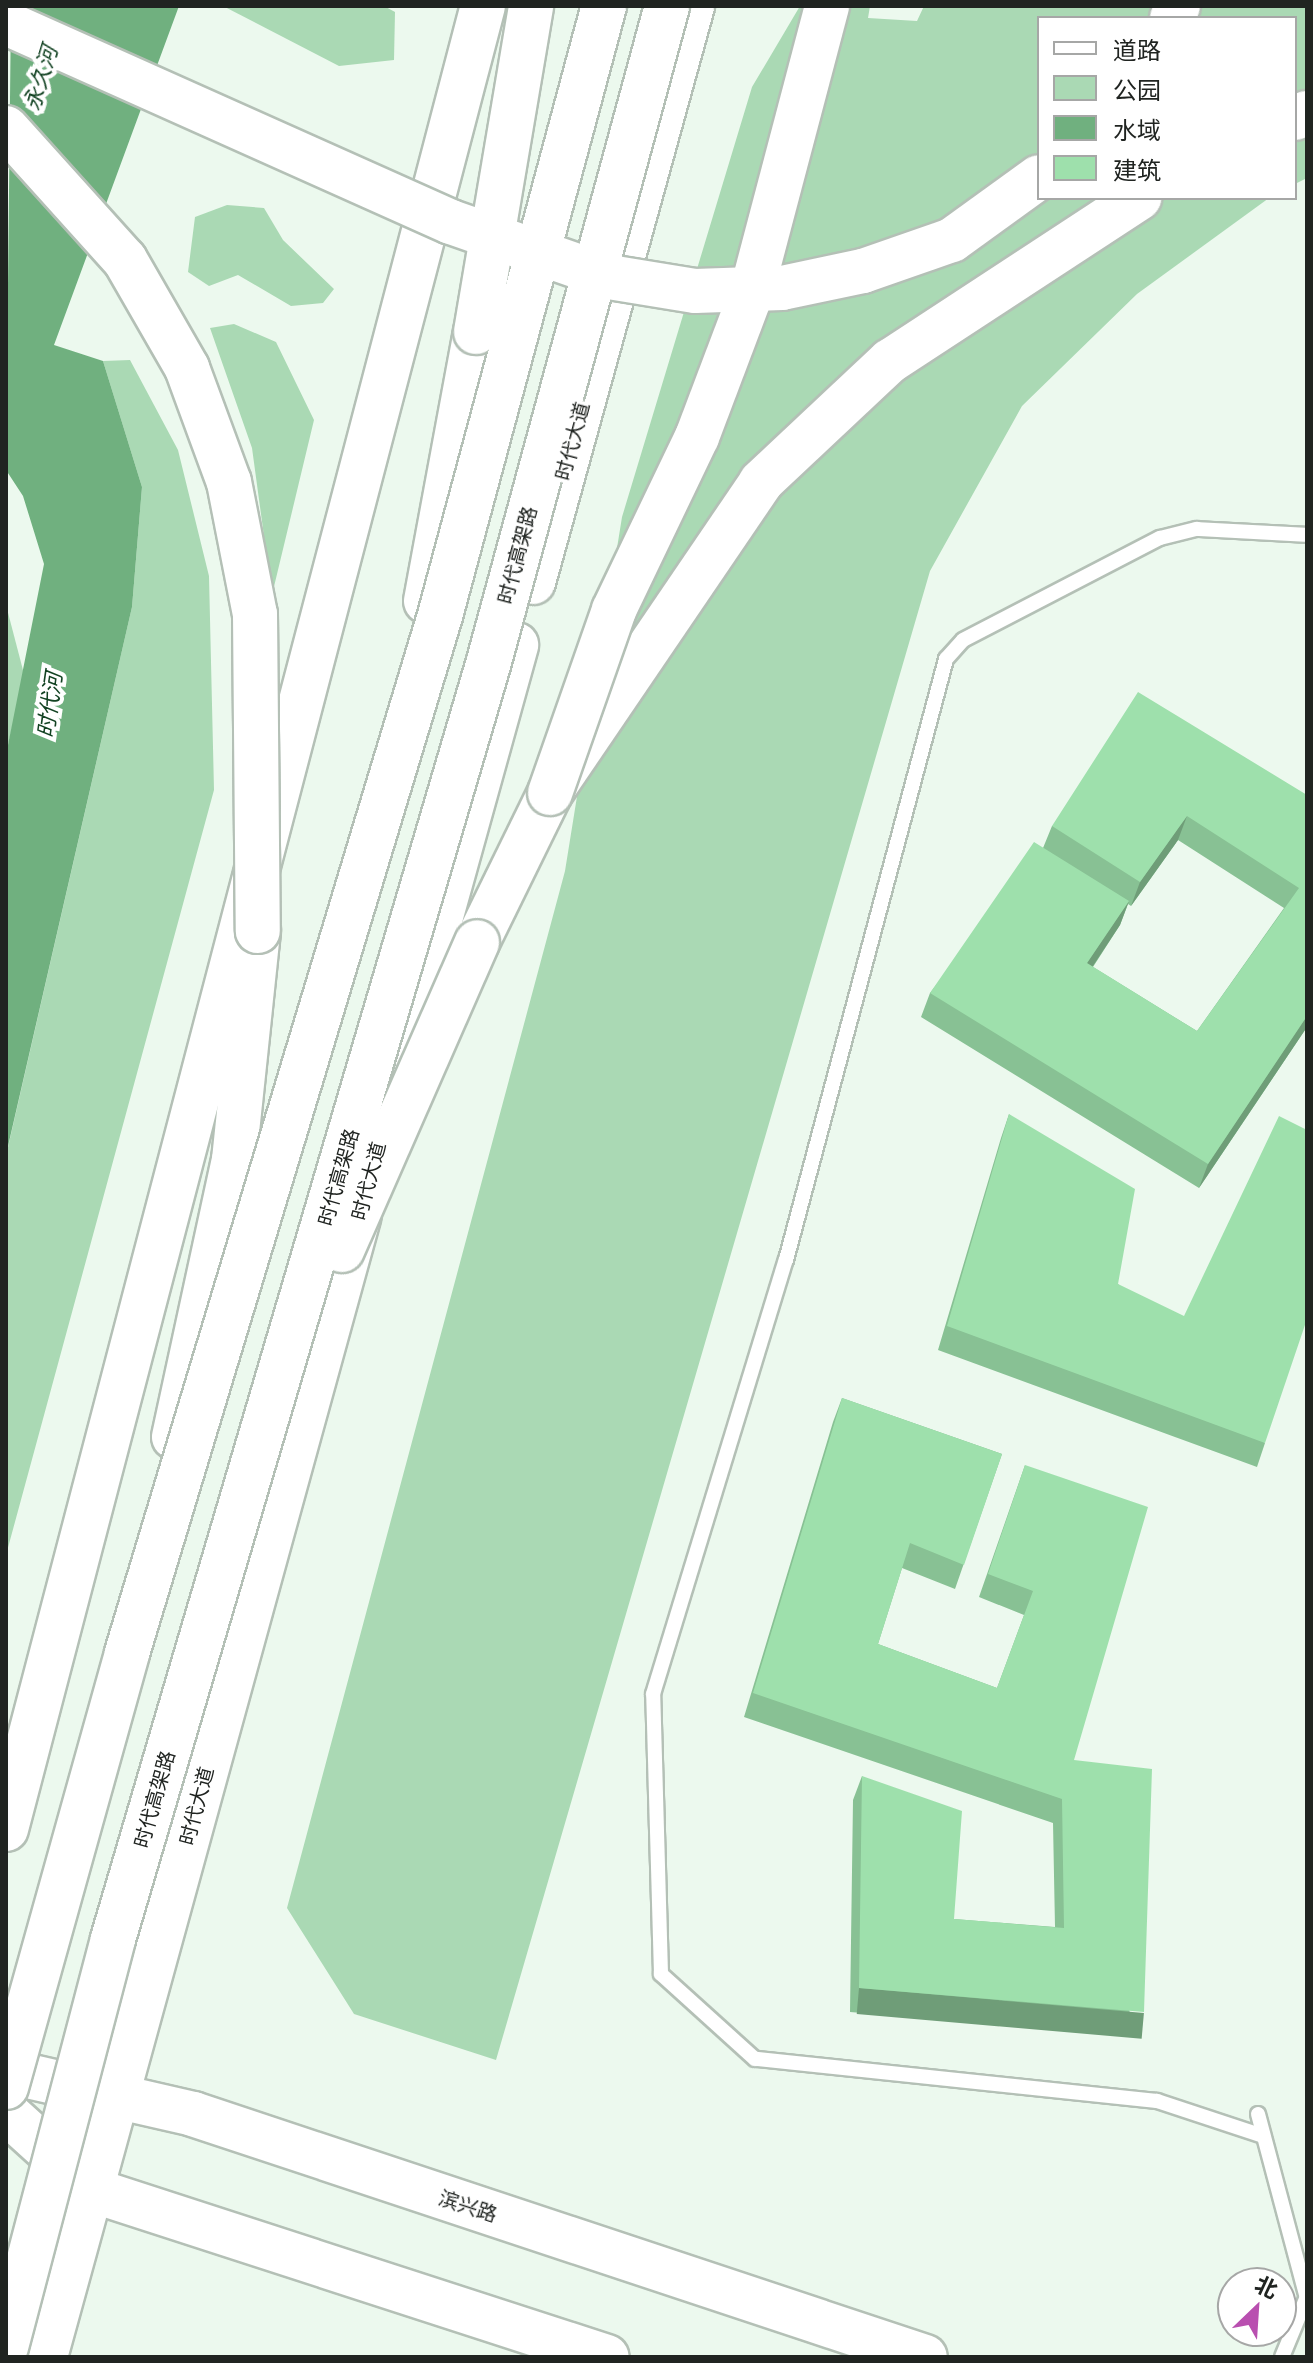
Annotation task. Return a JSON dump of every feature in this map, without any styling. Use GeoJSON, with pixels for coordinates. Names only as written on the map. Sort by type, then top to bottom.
{"type":"FeatureCollection","features":[{"type":"Feature","properties":{"kind":"main road"},"geometry":{"type":"LineString","coordinates":[[6,1829],[298,691],[483,6]]}},
{"type":"Feature","properties":{"kind":"main road"},"geometry":{"type":"LineString","coordinates":[[403,724],[531,6]]}},
{"type":"Feature","properties":{"kind":"main road"},"geometry":{"type":"LineString","coordinates":[[6,2087],[127,1653],[403,724],[441,612],[604,6]]}},
{"type":"Feature","properties":{"kind":"main road","name":"时代高架路"},"geometry":{"type":"LineString","coordinates":[[6,2347],[113,1939],[488,665],[667,6]]}},
{"type":"Feature","properties":{"kind":"main road","name":"时代大道"},"geometry":{"type":"LineString","coordinates":[[45,2357],[692,6]]}},
{"type":"Feature","properties":{"kind":"main road"},"geometry":{"type":"LineString","coordinates":[[253,1466],[433,1030],[550,793],[614,610],[697,437],[751,294],[827,6]]}},
{"type":"Feature","properties":{"kind":"main road"},"geometry":{"type":"LineString","coordinates":[[6,23],[451,222],[609,277],[695,291],[782,288],[863,271],[952,240],[1037,178]]}},
{"type":"Feature","properties":{"kind":"main road"},"geometry":{"type":"LineString","coordinates":[[6,128],[125,260],[187,368],[229,482],[255,614],[258,931],[234,1160],[127,1653]]}},
{"type":"Feature","properties":{"kind":"main road"},"geometry":{"type":"LineString","coordinates":[[550,793],[761,482],[890,361],[1136,200]]}},
{"type":"Feature","properties":{"kind":"main road","name":"滨兴路"},"geometry":{"type":"LineString","coordinates":[[6,2071],[116,2094],[925,2357]]}},
{"type":"Feature","properties":{"kind":"main road"},"geometry":{"type":"LineString","coordinates":[[6,2112],[92,2190],[607,2357]]}},
{"type":"Feature","properties":{"kind":"lane"},"geometry":{"type":"LineString","coordinates":[[1263,2136],[1157,2101],[755,2059],[661,1974],[653,1694],[786,1260],[946,659],[963,640],[1160,538],[1197,529],[1307,535]]}},
{"type":"Feature","properties":{"kind":"lane"},"geometry":{"type":"LineString","coordinates":[[1258,2114],[1307,2298],[1282,2357]]}},
{"type":"Feature","properties":{"kind":"green space"},"geometry":{"type":"Polygon","coordinates":[[[223,6],[384,6],[395,12],[394,60],[339,66],[223,6]]]}},
{"type":"Feature","properties":{"kind":"green space"},"geometry":{"type":"Polygon","coordinates":[[[800,6],[870,6],[868,18],[917,21],[924,6],[1307,6],[1307,178],[1297,183],[1297,16],[1037,16],[1037,200],[1266,200],[1137,294],[1022,406],[930,571],[496,2060],[354,2014],[287,1908],[565,871],[622,517],[752,87],[800,6]]]}},
{"type":"Feature","properties":{"kind":"green space"},"geometry":{"type":"Polygon","coordinates":[[[227,205],[264,208],[283,240],[334,289],[323,303],[291,306],[238,275],[209,286],[188,272],[195,217],[227,205]]]}},
{"type":"Feature","properties":{"kind":"green space"},"geometry":{"type":"Polygon","coordinates":[[[234,324],[276,342],[314,420],[272,595],[252,448],[210,328],[234,324]]]}},
{"type":"Feature","properties":{"kind":"green space"},"geometry":{"type":"Polygon","coordinates":[[[130,360],[178,450],[209,576],[214,790],[6,1555],[6,1156],[132,607],[142,487],[103,361],[130,360]]]}},
{"type":"Feature","properties":{"kind":"green space"},"geometry":{"type":"Polygon","coordinates":[[[6,605],[24,674],[6,755],[6,605]]]}},
{"type":"Feature","properties":{"kind":"water"},"geometry":{"type":"Polygon","coordinates":[[[11,6],[179,6],[54,345],[103,361],[142,487],[132,607],[6,1155],[6,755],[44,564],[23,496],[6,470],[11,6]]]}},
{"type":"Feature","properties":{"kind":"building"},"geometry":{"type":"Polygon","coordinates":[[[1138,692],[1307,795],[1307,1016],[1208,1164],[930,993],[1034,842],[1129,901],[1087,963],[1197,1031],[1299,888],[1187,816],[1140,882],[1052,826],[1138,692]]]}},
{"type":"Feature","properties":{"kind":"building"},"geometry":{"type":"Polygon","coordinates":[[[1009,1114],[1135,1189],[1118,1284],[1184,1316],[1279,1116],[1307,1130],[1307,1319],[1265,1443],[947,1326],[1009,1114]]]}},
{"type":"Feature","properties":{"kind":"building"},"geometry":{"type":"Polygon","coordinates":[[[842,1398],[1002,1454],[964,1565],[910,1543],[878,1644],[997,1688],[1033,1591],[988,1574],[1025,1465],[1148,1507],[1074,1760],[1152,1769],[1144,2012],[859,1988],[862,1776],[962,1811],[954,1919],[1064,1928],[1062,1799],[753,1693],[842,1398]]]}},
{"type":"Feature","properties":{"kind":"water label","name":"永久河"},"geometry":{"type":"Point","coordinates":[41,78]}},
{"type":"Feature","properties":{"kind":"water label","name":"时代河"},"geometry":{"type":"Point","coordinates":[50,705]}}]}
